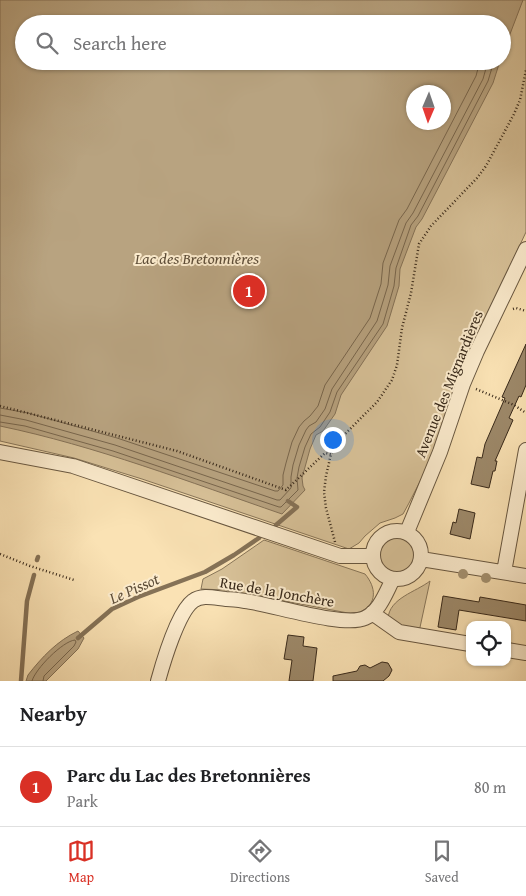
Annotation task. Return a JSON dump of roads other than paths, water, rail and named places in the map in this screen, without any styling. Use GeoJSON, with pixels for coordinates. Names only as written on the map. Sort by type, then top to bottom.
{"type":"FeatureCollection","features":[{"type":"Feature","properties":{"kind":"street","name":"Avenue des Mignardières"},"geometry":{"type":"LineString","coordinates":[[407,532],[440,452],[477,352],[526,249]]}},
{"type":"Feature","properties":{"kind":"street"},"geometry":{"type":"LineString","coordinates":[[504,572],[526,450]]}},
{"type":"Feature","properties":{"kind":"street"},"geometry":{"type":"LineString","coordinates":[[0,452],[73,466],[340,556],[373,556]]}},
{"type":"Feature","properties":{"kind":"street"},"geometry":{"type":"LineString","coordinates":[[396,530],[407,532],[419,544],[422,554],[419,566],[410,576],[402,579],[385,576],[378,569],[373,556],[376,543],[385,534],[396,530]]}},
{"type":"Feature","properties":{"kind":"street"},"geometry":{"type":"LineString","coordinates":[[421,559],[526,576]]}},
{"type":"Feature","properties":{"kind":"street"},"geometry":{"type":"LineString","coordinates":[[393,578],[381,603],[372,613],[399,632],[466,643]]}},
{"type":"Feature","properties":{"kind":"street","name":"Rue de la Jonchère"},"geometry":{"type":"LineString","coordinates":[[158,681],[172,637],[183,614],[191,602],[198,598],[208,597],[246,601],[354,621],[365,618],[372,613]]}},
{"type":"Feature","properties":{"kind":"street"},"geometry":{"type":"LineString","coordinates":[[511,651],[526,653]]}},
{"type":"Feature","properties":{"kind":"water","name":"Lac des Bretonnières"},"geometry":{"type":"Polygon","coordinates":[[[0,0],[523,0],[511,31],[511,15],[15,15],[15,70],[497,70],[493,83],[422,219],[416,227],[400,269],[399,286],[387,326],[341,395],[335,414],[323,431],[316,435],[302,478],[305,490],[282,514],[177,477],[71,444],[0,426],[0,0]]]}},
{"type":"Feature","properties":{"kind":"water"},"geometry":{"type":"Polygon","coordinates":[[[78,631],[84,638],[78,649],[46,681],[26,681],[28,675],[50,650],[78,631]]]}},
{"type":"Feature","properties":{"kind":"waterway"},"geometry":{"type":"LineString","coordinates":[[276,525],[297,507],[288,501]]}},
{"type":"Feature","properties":{"kind":"waterway","name":"Le Pissot"},"geometry":{"type":"LineString","coordinates":[[78,638],[112,609],[138,597],[205,572],[259,538]]}},
{"type":"Feature","properties":{"kind":"waterway","name":"Le Pissot"},"geometry":{"type":"LineString","coordinates":[[21,681],[27,601],[34,575]]}},
{"type":"Feature","properties":{"kind":"place","name":"Parc du Lac des Bretonnières"},"geometry":{"type":"Point","coordinates":[249,291]}}]}
